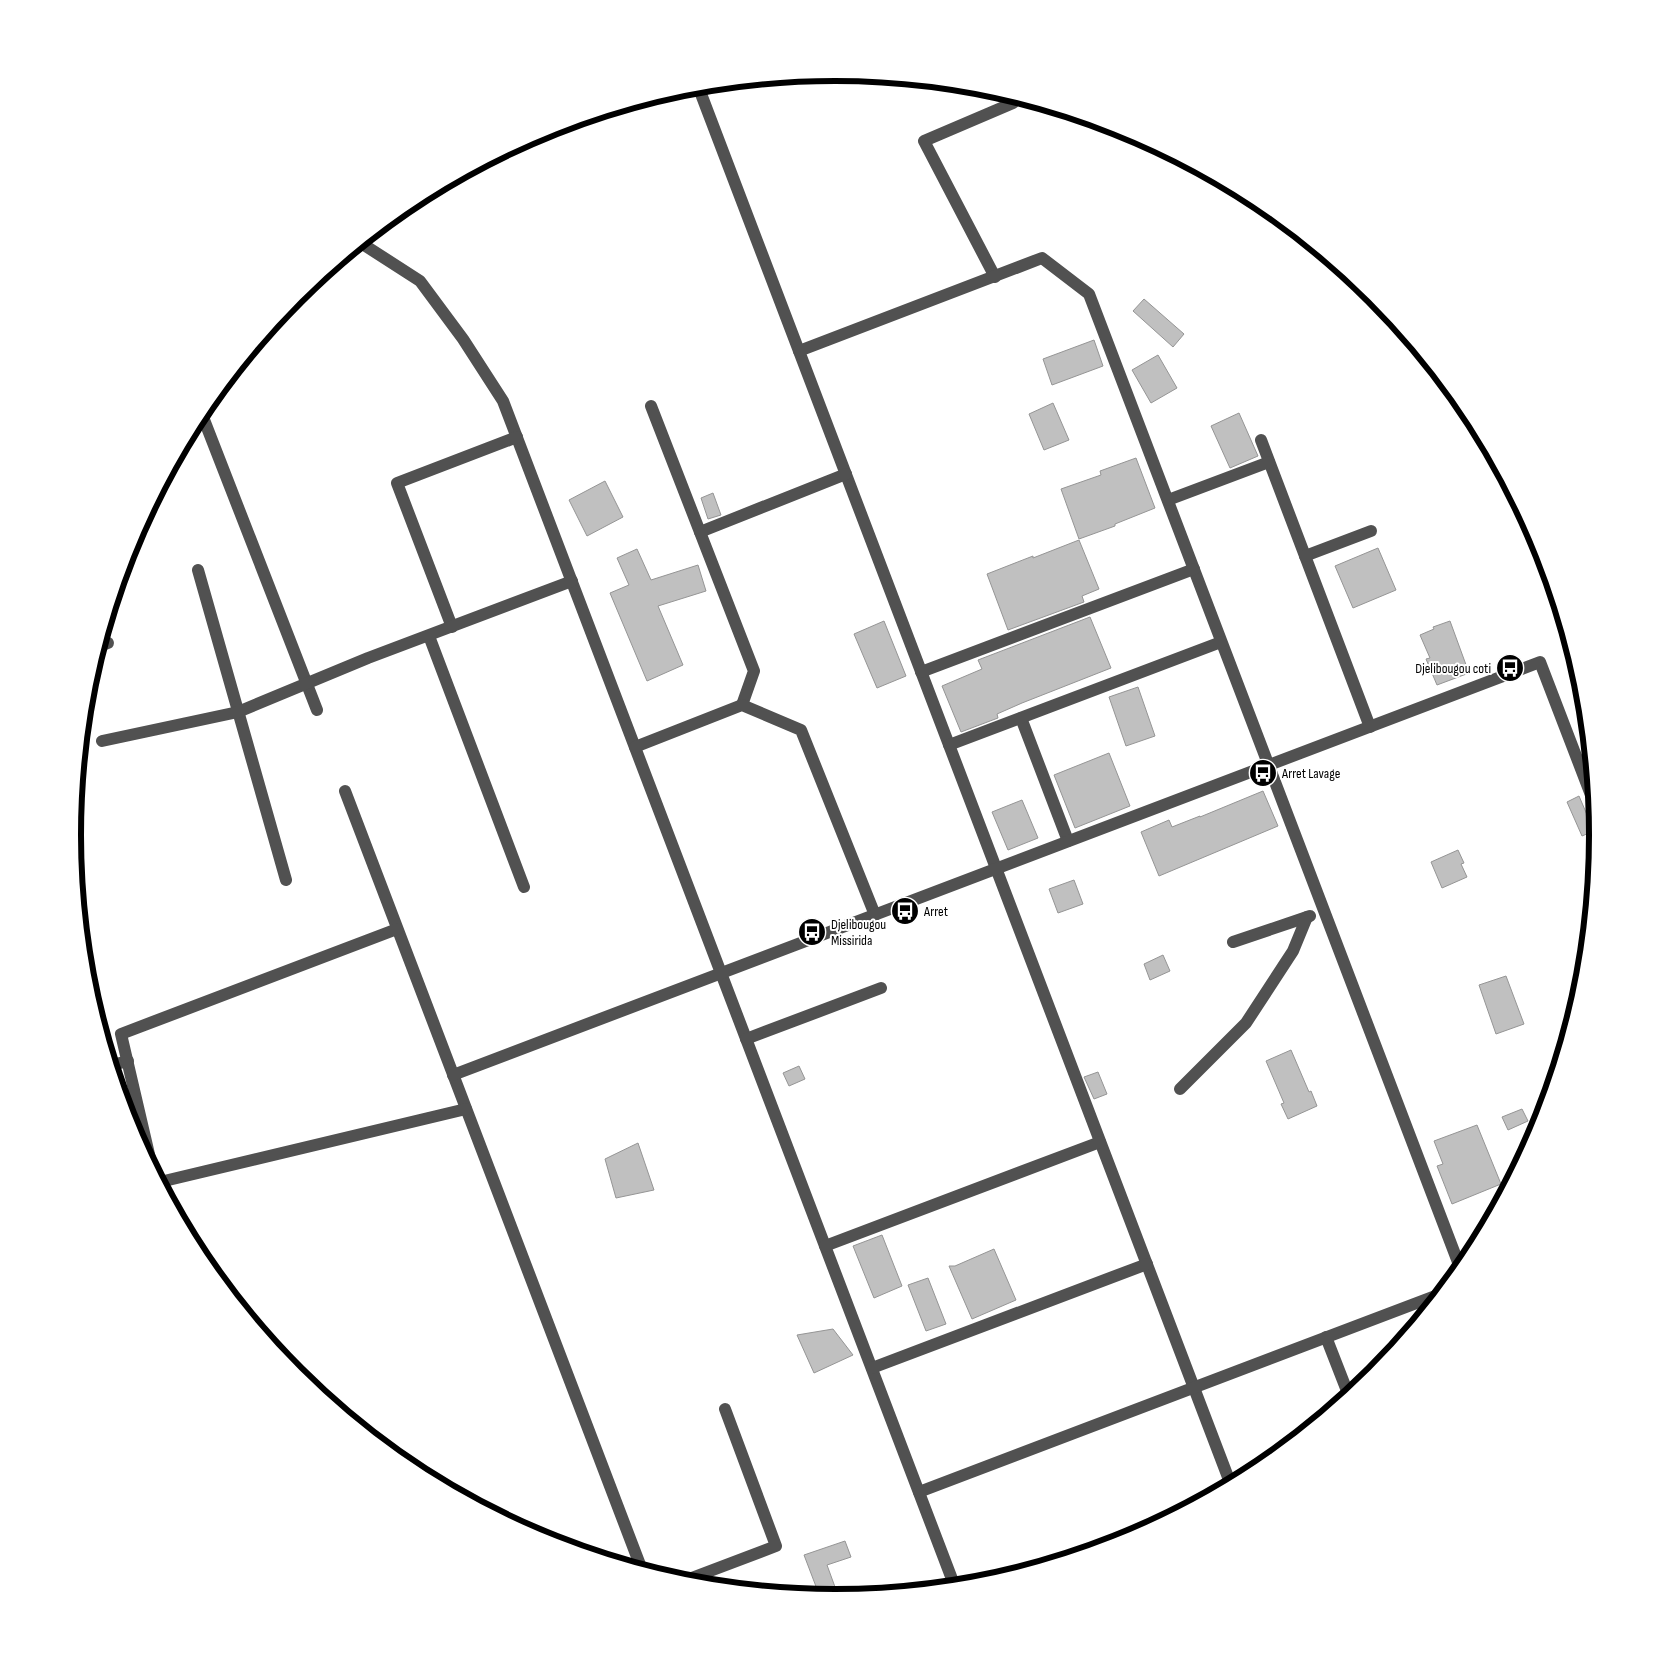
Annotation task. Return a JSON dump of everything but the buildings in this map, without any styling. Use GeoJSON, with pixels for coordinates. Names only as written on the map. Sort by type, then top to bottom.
{"type":"FeatureCollection","features":[{"type":"Feature","properties":{"kind":"street"},"geometry":{"type":"LineString","coordinates":[[701,94],[1229,1479]]}},
{"type":"Feature","properties":{"kind":"street"},"geometry":{"type":"LineString","coordinates":[[995,277],[924,141],[1013,103]]}},
{"type":"Feature","properties":{"kind":"street"},"geometry":{"type":"LineString","coordinates":[[365,246],[420,281],[463,339],[503,401],[952,1580]]}},
{"type":"Feature","properties":{"kind":"street"},"geometry":{"type":"LineString","coordinates":[[799,351],[1042,258],[1089,294],[1458,1262]]}},
{"type":"Feature","properties":{"kind":"street"},"geometry":{"type":"LineString","coordinates":[[651,406],[754,671],[742,705]]}},
{"type":"Feature","properties":{"kind":"street"},"geometry":{"type":"LineString","coordinates":[[205,421],[317,710]]}},
{"type":"Feature","properties":{"kind":"street"},"geometry":{"type":"LineString","coordinates":[[452,627],[397,483],[517,437]]}},
{"type":"Feature","properties":{"kind":"street"},"geometry":{"type":"LineString","coordinates":[[1261,440],[1370,727]]}},
{"type":"Feature","properties":{"kind":"street"},"geometry":{"type":"LineString","coordinates":[[1168,500],[1270,462]]}},
{"type":"Feature","properties":{"kind":"street"},"geometry":{"type":"LineString","coordinates":[[700,532],[846,474]]}},
{"type":"Feature","properties":{"kind":"street"},"geometry":{"type":"LineString","coordinates":[[1305,556],[1371,531]]}},
{"type":"Feature","properties":{"kind":"street"},"geometry":{"type":"LineString","coordinates":[[921,672],[1194,569]]}},
{"type":"Feature","properties":{"kind":"street"},"geometry":{"type":"LineString","coordinates":[[198,570],[286,880]]}},
{"type":"Feature","properties":{"kind":"street"},"geometry":{"type":"LineString","coordinates":[[102,741],[238,712],[572,581]]}},
{"type":"Feature","properties":{"kind":"street"},"geometry":{"type":"LineString","coordinates":[[429,636],[524,887]]}},
{"type":"Feature","properties":{"kind":"street"},"geometry":{"type":"LineString","coordinates":[[949,745],[1222,642]]}},
{"type":"Feature","properties":{"kind":"street"},"geometry":{"type":"LineString","coordinates":[[453,1075],[1540,662],[1588,787]]}},
{"type":"Feature","properties":{"kind":"street"},"geometry":{"type":"LineString","coordinates":[[635,747],[742,705],[801,730],[875,915]]}},
{"type":"Feature","properties":{"kind":"street"},"geometry":{"type":"LineString","coordinates":[[1021,718],[1068,841]]}},
{"type":"Feature","properties":{"kind":"street"},"geometry":{"type":"LineString","coordinates":[[345,791],[640,1564]]}},
{"type":"Feature","properties":{"kind":"street"},"geometry":{"type":"LineString","coordinates":[[1233,942],[1324,911]]}},
{"type":"Feature","properties":{"kind":"street"},"geometry":{"type":"LineString","coordinates":[[1180,1089],[1246,1023],[1293,951],[1307,917]]}},
{"type":"Feature","properties":{"kind":"street"},"geometry":{"type":"LineString","coordinates":[[146,1139],[122,1034],[397,929]]}},
{"type":"Feature","properties":{"kind":"street"},"geometry":{"type":"LineString","coordinates":[[746,1039],[881,988]]}},
{"type":"Feature","properties":{"kind":"street"},"geometry":{"type":"LineString","coordinates":[[117,1064],[128,1061]]}},
{"type":"Feature","properties":{"kind":"street"},"geometry":{"type":"LineString","coordinates":[[165,1181],[466,1109]]}},
{"type":"Feature","properties":{"kind":"street"},"geometry":{"type":"LineString","coordinates":[[825,1246],[1100,1142]]}},
{"type":"Feature","properties":{"kind":"street"},"geometry":{"type":"LineString","coordinates":[[872,1368],[1147,1264]]}},
{"type":"Feature","properties":{"kind":"street"},"geometry":{"type":"LineString","coordinates":[[918,1492],[1432,1297]]}},
{"type":"Feature","properties":{"kind":"street"},"geometry":{"type":"LineString","coordinates":[[1326,1337],[1347,1390]]}},
{"type":"Feature","properties":{"kind":"street"},"geometry":{"type":"LineString","coordinates":[[696,1576],[776,1546],[725,1409]]}},
{"type":"Feature","properties":{"kind":"place","name":"Djelibougou coti"},"geometry":{"type":"Point","coordinates":[1510,668]}},
{"type":"Feature","properties":{"kind":"place","name":"Arret Lavage"},"geometry":{"type":"Point","coordinates":[1263,773]}},
{"type":"Feature","properties":{"kind":"place","name":"Arret"},"geometry":{"type":"Point","coordinates":[905,911]}},
{"type":"Feature","properties":{"kind":"place","name":"Djelibougou Missirida"},"geometry":{"type":"Point","coordinates":[812,932]}}]}
